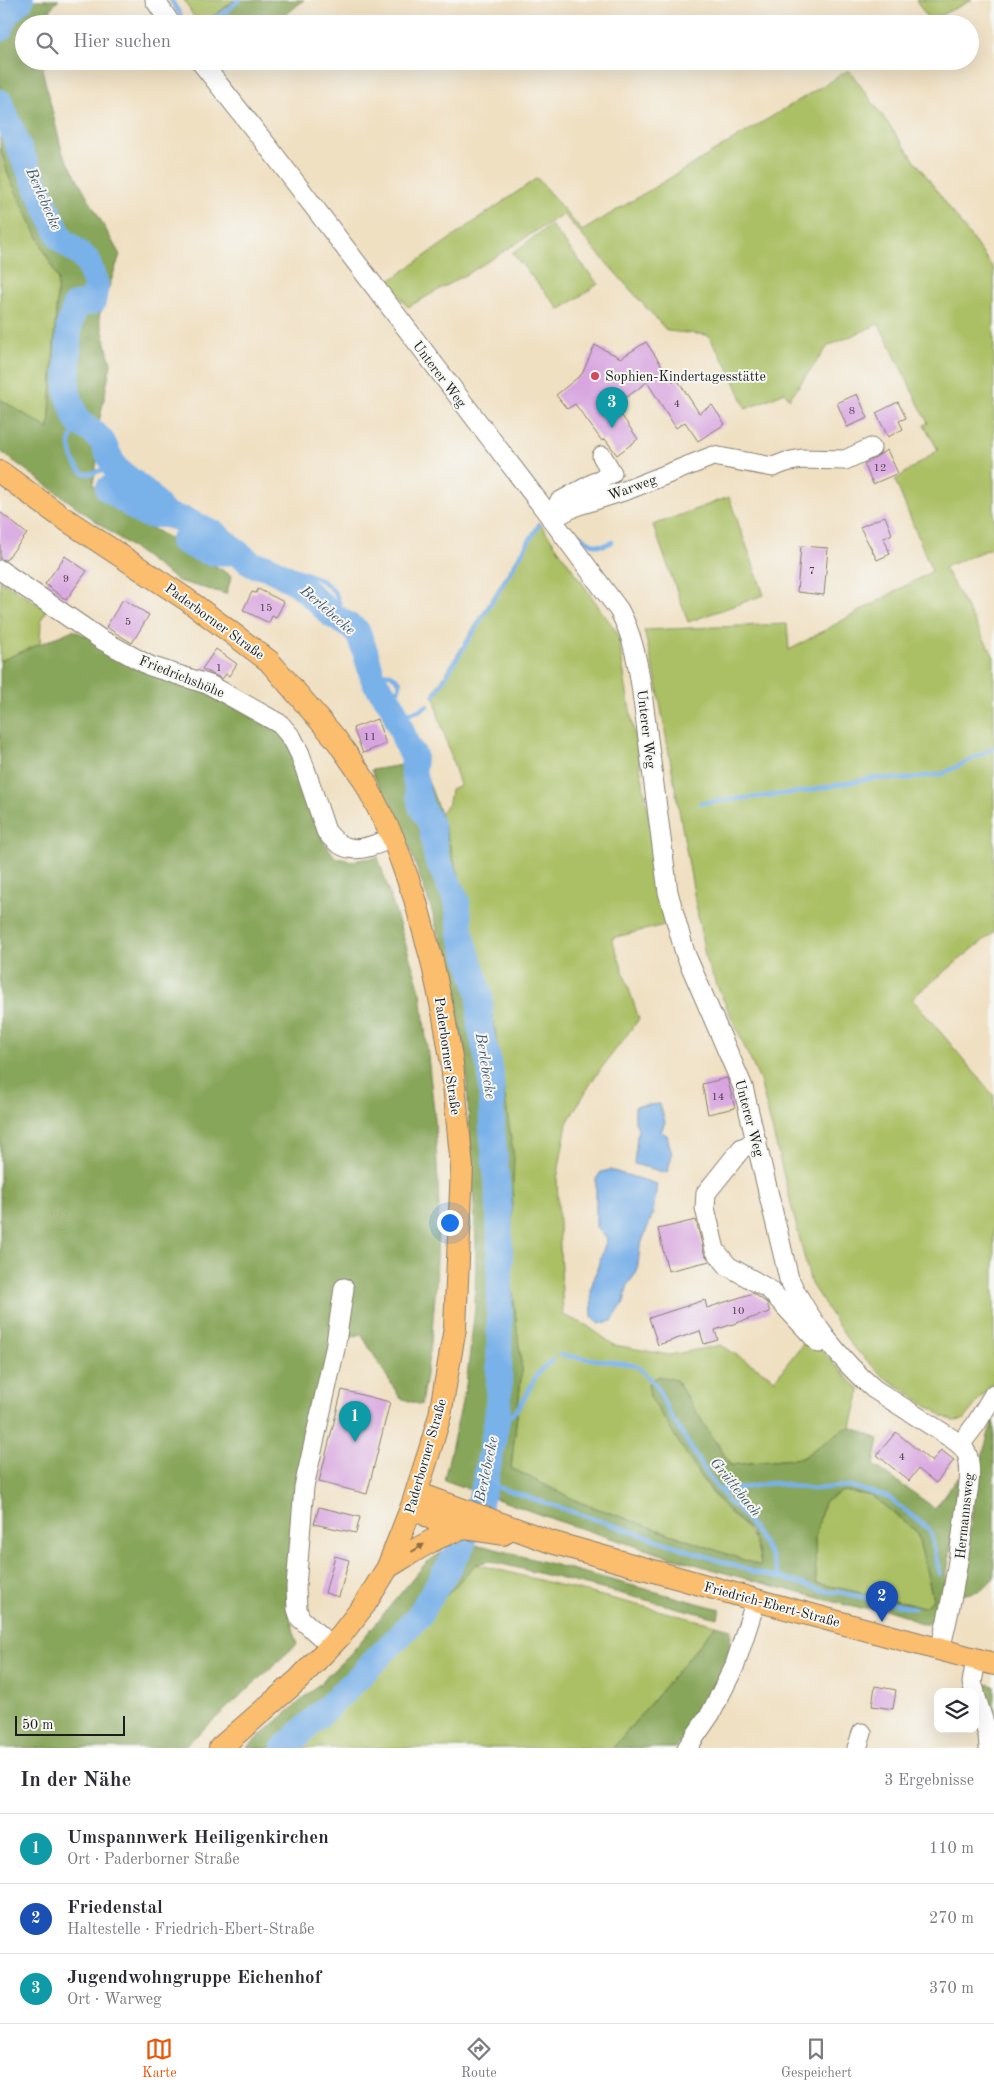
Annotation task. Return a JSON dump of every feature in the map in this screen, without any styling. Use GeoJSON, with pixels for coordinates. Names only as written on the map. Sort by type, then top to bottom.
{"type":"FeatureCollection","features":[{"type":"Feature","properties":{"kind":"main road","name":"Paderborner Straße"},"geometry":{"type":"LineString","coordinates":[[0,472],[59,515],[186,599],[270,661],[336,739],[363,778],[393,838],[415,899],[432,960],[444,1017],[452,1064],[462,1167],[455,1328],[440,1415],[414,1499],[388,1567],[365,1604],[331,1646],[298,1680],[220,1748]]}},
{"type":"Feature","properties":{"kind":"main road","name":"Friedrich-Ebert-Straße"},"geometry":{"type":"LineString","coordinates":[[414,1499],[436,1521],[491,1525],[756,1600],[985,1661]]}},
{"type":"Feature","properties":{"kind":"main road"},"geometry":{"type":"LineString","coordinates":[[388,1567],[456,1523]]}},
{"type":"Feature","properties":{"kind":"street"},"geometry":{"type":"LineString","coordinates":[[155,0],[165,15]]}},
{"type":"Feature","properties":{"kind":"street","name":"Unterer Weg"},"geometry":{"type":"LineString","coordinates":[[207,70],[548,514],[619,610],[631,636],[641,685],[668,892],[685,953],[743,1087],[789,1279],[798,1297],[839,1354],[874,1389],[960,1445]]}},
{"type":"Feature","properties":{"kind":"street","name":"Warweg"},"geometry":{"type":"LineString","coordinates":[[548,514],[627,490],[713,456],[774,467],[802,458],[845,460],[871,448]]}},
{"type":"Feature","properties":{"kind":"street"},"geometry":{"type":"LineString","coordinates":[[548,514],[612,473],[602,456]]}},
{"type":"Feature","properties":{"kind":"street","name":"Friedrichshöhe"},"geometry":{"type":"LineString","coordinates":[[0,570],[102,640],[150,666],[210,685],[280,724],[292,738],[300,754],[326,832],[332,840],[340,845],[356,850],[393,838]]}},
{"type":"Feature","properties":{"kind":"street"},"geometry":{"type":"LineString","coordinates":[[757,1142],[742,1148],[706,1193],[705,1208],[716,1250],[728,1266],[770,1290],[831,1354],[839,1354]]}},
{"type":"Feature","properties":{"kind":"street"},"geometry":{"type":"LineString","coordinates":[[331,1646],[300,1618],[297,1609],[296,1587],[304,1487],[335,1349],[344,1288]]}},
{"type":"Feature","properties":{"kind":"street"},"geometry":{"type":"LineString","coordinates":[[960,1445],[976,1424],[994,1394]]}},
{"type":"Feature","properties":{"kind":"street","name":"Hermannsweg"},"geometry":{"type":"LineString","coordinates":[[940,1650],[958,1568],[968,1490],[970,1467],[966,1454],[960,1445]]}},
{"type":"Feature","properties":{"kind":"street"},"geometry":{"type":"LineString","coordinates":[[687,1748],[711,1713],[735,1665],[756,1600]]}},
{"type":"Feature","properties":{"kind":"street"},"geometry":{"type":"LineString","coordinates":[[974,1688],[972,1683],[985,1661]]}},
{"type":"Feature","properties":{"kind":"street"},"geometry":{"type":"LineString","coordinates":[[979,1706],[988,1735],[988,1748]]}},
{"type":"Feature","properties":{"kind":"green space"},"geometry":{"type":"Polygon","coordinates":[[[0,0],[59,0],[51,8],[50,15],[15,15],[15,70],[43,70],[62,151],[120,255],[99,316],[111,364],[94,447],[97,460],[93,484],[107,501],[232,576],[226,594],[178,581],[0,451],[0,399],[49,429],[58,279],[9,177],[0,148],[0,0]]]}},
{"type":"Feature","properties":{"kind":"green space"},"geometry":{"type":"Polygon","coordinates":[[[184,0],[235,0],[215,15],[193,15],[184,0]]]}},
{"type":"Feature","properties":{"kind":"green space"},"geometry":{"type":"Polygon","coordinates":[[[235,0],[304,0],[285,15],[215,15],[235,0]]]}},
{"type":"Feature","properties":{"kind":"green space"},"geometry":{"type":"Polygon","coordinates":[[[916,0],[972,0],[941,15],[925,15],[916,0]]]}},
{"type":"Feature","properties":{"kind":"green space"},"geometry":{"type":"Polygon","coordinates":[[[849,70],[994,269],[994,547],[944,567],[994,657],[994,932],[912,998],[994,1096],[994,1381],[963,1420],[953,1421],[883,1376],[851,1345],[811,1284],[760,1081],[706,961],[656,680],[644,630],[787,624],[789,650],[932,571],[895,480],[938,450],[924,425],[928,423],[879,324],[828,346],[789,399],[785,392],[746,409],[730,371],[708,335],[667,331],[563,214],[474,270],[408,307],[388,282],[537,178],[582,231],[849,70]]]}},
{"type":"Feature","properties":{"kind":"green space"},"geometry":{"type":"Polygon","coordinates":[[[0,148],[9,177],[58,279],[49,430],[0,399],[0,148]]]}},
{"type":"Feature","properties":{"kind":"green space"},"geometry":{"type":"Polygon","coordinates":[[[551,225],[598,284],[560,310],[512,253],[551,225]]]}},
{"type":"Feature","properties":{"kind":"green space"},"geometry":{"type":"Polygon","coordinates":[[[729,497],[764,595],[688,622],[653,525],[729,497]]]}},
{"type":"Feature","properties":{"kind":"green space"},"geometry":{"type":"Polygon","coordinates":[[[539,522],[618,634],[668,924],[612,938],[639,1019],[594,1078],[567,1123],[557,1179],[563,1315],[586,1325],[614,1345],[670,1355],[721,1345],[775,1379],[808,1337],[860,1390],[851,1427],[842,1431],[803,1458],[730,1465],[717,1442],[700,1476],[716,1498],[748,1530],[756,1544],[761,1566],[579,1502],[511,1468],[522,1370],[510,1270],[502,1084],[493,1017],[463,890],[440,813],[449,803],[451,789],[460,785],[438,714],[434,692],[539,522]]]}},
{"type":"Feature","properties":{"kind":"green space"},"geometry":{"type":"Polygon","coordinates":[[[0,580],[47,610],[41,620],[40,644],[0,661],[0,580]]]}},
{"type":"Feature","properties":{"kind":"green space"},"geometry":{"type":"Polygon","coordinates":[[[73,630],[280,722],[324,842],[335,857],[351,861],[378,857],[421,993],[435,1120],[439,1205],[436,1284],[431,1344],[421,1405],[400,1398],[361,1334],[338,1342],[296,1483],[287,1604],[297,1644],[183,1748],[0,1748],[0,661],[73,630]]]}},
{"type":"Feature","properties":{"kind":"green space"},"geometry":{"type":"Polygon","coordinates":[[[421,762],[440,813],[463,890],[493,1017],[514,1158],[510,1270],[522,1370],[511,1468],[579,1502],[761,1566],[759,1553],[751,1532],[722,1504],[700,1476],[650,1397],[648,1383],[659,1376],[676,1380],[730,1465],[802,1458],[842,1430],[851,1427],[879,1439],[874,1465],[935,1508],[959,1476],[954,1530],[942,1603],[933,1621],[919,1624],[908,1617],[891,1611],[878,1608],[861,1609],[732,1575],[558,1521],[444,1480],[466,1385],[475,1308],[476,1243],[465,1054],[452,988],[432,911],[409,847],[371,770],[421,762]],[[843,1491],[824,1502],[815,1537],[816,1583],[924,1607],[933,1599],[917,1532],[872,1496],[843,1491]]]}},
{"type":"Feature","properties":{"kind":"green space"},"geometry":{"type":"Polygon","coordinates":[[[994,1418],[994,1578],[982,1590],[962,1595],[977,1483],[981,1461],[994,1418]]]}},
{"type":"Feature","properties":{"kind":"green space"},"geometry":{"type":"Polygon","coordinates":[[[843,1491],[872,1496],[917,1532],[933,1599],[925,1607],[816,1583],[815,1537],[824,1502],[843,1491]]]}},
{"type":"Feature","properties":{"kind":"green space"},"geometry":{"type":"Polygon","coordinates":[[[470,1545],[484,1546],[720,1609],[718,1618],[490,1561],[476,1564],[302,1748],[246,1748],[313,1690],[351,1653],[425,1564],[446,1551],[470,1545]]]}},
{"type":"Feature","properties":{"kind":"green space"},"geometry":{"type":"Polygon","coordinates":[[[476,1564],[716,1625],[613,1748],[302,1748],[476,1564]]]}},
{"type":"Feature","properties":{"kind":"green space"},"geometry":{"type":"Polygon","coordinates":[[[716,1625],[731,1629],[726,1659],[720,1676],[703,1708],[675,1748],[613,1748],[716,1625]]]}},
{"type":"Feature","properties":{"kind":"green space"},"geometry":{"type":"Polygon","coordinates":[[[987,1683],[994,1685],[994,1748],[988,1748],[985,1689],[987,1683]]]}},
{"type":"Feature","properties":{"kind":"water"},"geometry":{"type":"Polygon","coordinates":[[[660,1104],[665,1122],[661,1132],[667,1135],[672,1155],[667,1173],[634,1164],[638,1128],[635,1122],[635,1106],[660,1104]]]}},
{"type":"Feature","properties":{"kind":"water"},"geometry":{"type":"Polygon","coordinates":[[[610,1170],[657,1184],[653,1213],[640,1247],[637,1272],[628,1284],[624,1302],[612,1321],[600,1324],[592,1318],[591,1288],[607,1238],[596,1227],[596,1179],[601,1172],[610,1170]]]}},
{"type":"Feature","properties":{"kind":"building"},"geometry":{"type":"Polygon","coordinates":[[[646,342],[673,382],[677,379],[699,413],[712,405],[725,424],[698,441],[685,422],[676,428],[647,382],[615,406],[638,439],[617,455],[605,439],[602,441],[575,404],[567,409],[556,395],[582,374],[595,345],[621,358],[646,342]]]}},
{"type":"Feature","properties":{"kind":"building"},"geometry":{"type":"Polygon","coordinates":[[[857,394],[868,418],[847,427],[837,403],[857,394]]]}},
{"type":"Feature","properties":{"kind":"building"},"geometry":{"type":"Polygon","coordinates":[[[898,402],[906,418],[899,421],[903,429],[888,437],[876,413],[898,402]]]}},
{"type":"Feature","properties":{"kind":"building"},"geometry":{"type":"Polygon","coordinates":[[[887,450],[898,473],[873,484],[864,464],[887,450]]]}},
{"type":"Feature","properties":{"kind":"building"},"geometry":{"type":"Polygon","coordinates":[[[0,512],[27,534],[6,560],[0,559],[0,512]]]}},
{"type":"Feature","properties":{"kind":"building"},"geometry":{"type":"Polygon","coordinates":[[[885,516],[892,534],[884,538],[890,554],[877,560],[860,527],[885,516]]]}},
{"type":"Feature","properties":{"kind":"building"},"geometry":{"type":"Polygon","coordinates":[[[801,546],[828,548],[824,595],[797,592],[801,546]]]}},
{"type":"Feature","properties":{"kind":"building"},"geometry":{"type":"Polygon","coordinates":[[[65,556],[87,571],[66,600],[45,584],[65,556]]]}},
{"type":"Feature","properties":{"kind":"building"},"geometry":{"type":"Polygon","coordinates":[[[258,589],[284,602],[276,618],[272,616],[269,623],[243,610],[252,592],[256,593],[258,589]]]}},
{"type":"Feature","properties":{"kind":"building"},"geometry":{"type":"Polygon","coordinates":[[[123,599],[149,615],[132,643],[106,627],[123,599]]]}},
{"type":"Feature","properties":{"kind":"building"},"geometry":{"type":"Polygon","coordinates":[[[216,649],[237,664],[229,676],[226,674],[222,679],[202,669],[216,649]]]}},
{"type":"Feature","properties":{"kind":"building"},"geometry":{"type":"Polygon","coordinates":[[[377,719],[386,744],[363,753],[353,728],[377,719]]]}},
{"type":"Feature","properties":{"kind":"building"},"geometry":{"type":"Polygon","coordinates":[[[727,1078],[735,1108],[708,1114],[702,1084],[727,1078]]]}},
{"type":"Feature","properties":{"kind":"building"},"geometry":{"type":"Polygon","coordinates":[[[696,1220],[704,1253],[710,1261],[668,1271],[658,1229],[696,1220]]]}},
{"type":"Feature","properties":{"kind":"building"},"geometry":{"type":"Polygon","coordinates":[[[753,1293],[767,1303],[770,1312],[715,1330],[718,1340],[704,1344],[700,1331],[658,1345],[649,1318],[705,1300],[707,1308],[753,1293]]]}},
{"type":"Feature","properties":{"kind":"building"},"geometry":{"type":"Polygon","coordinates":[[[342,1390],[390,1402],[367,1494],[319,1482],[342,1390]]]}},
{"type":"Feature","properties":{"kind":"building"},"geometry":{"type":"Polygon","coordinates":[[[896,1432],[932,1462],[941,1450],[954,1460],[936,1483],[918,1469],[909,1481],[877,1455],[896,1432]]]}},
{"type":"Feature","properties":{"kind":"building"},"geometry":{"type":"Polygon","coordinates":[[[319,1507],[360,1517],[356,1533],[314,1524],[319,1507]]]}},
{"type":"Feature","properties":{"kind":"building"},"geometry":{"type":"Polygon","coordinates":[[[335,1556],[349,1560],[339,1597],[325,1593],[335,1556]]]}},
{"type":"Feature","properties":{"kind":"building"},"geometry":{"type":"Polygon","coordinates":[[[875,1686],[896,1690],[893,1709],[872,1706],[875,1686]]]}},
{"type":"Feature","properties":{"kind":"waterway","name":"Berlebecke"},"geometry":{"type":"LineString","coordinates":[[0,29],[6,14],[21,0]]}},
{"type":"Feature","properties":{"kind":"waterway"},"geometry":{"type":"LineString","coordinates":[[171,0],[180,15]]}},
{"type":"Feature","properties":{"kind":"waterway"},"geometry":{"type":"LineString","coordinates":[[220,15],[239,0]]}},
{"type":"Feature","properties":{"kind":"waterway","name":"Berlebecke"},"geometry":{"type":"LineString","coordinates":[[0,102],[61,239],[87,260],[96,285],[93,302],[75,305],[69,327],[67,391],[77,421],[102,441],[115,468],[147,493],[165,515],[185,520],[214,533],[253,565],[267,567],[299,584],[332,615],[357,631],[374,681],[392,705],[408,748],[414,755],[413,770],[421,806],[431,825],[437,859],[457,901],[461,934],[480,995],[480,1027],[491,1073],[492,1128],[499,1205],[500,1261],[497,1420],[485,1483],[479,1505],[462,1545],[418,1617],[351,1685],[284,1748]]}},
{"type":"Feature","properties":{"kind":"waterway","name":"Berlebecke"},"geometry":{"type":"LineString","coordinates":[[77,421],[70,444],[77,467],[88,474],[107,468],[115,468]]}},
{"type":"Feature","properties":{"kind":"waterway"},"geometry":{"type":"LineString","coordinates":[[108,489],[142,513],[165,515]]}},
{"type":"Feature","properties":{"kind":"waterway"},"geometry":{"type":"LineString","coordinates":[[434,696],[539,525]]}},
{"type":"Feature","properties":{"kind":"waterway"},"geometry":{"type":"LineString","coordinates":[[577,533],[593,544],[602,545],[612,542]]}},
{"type":"Feature","properties":{"kind":"waterway"},"geometry":{"type":"LineString","coordinates":[[183,541],[208,552],[236,552]]}},
{"type":"Feature","properties":{"kind":"waterway"},"geometry":{"type":"LineString","coordinates":[[267,567],[305,573],[327,585],[335,594],[339,605],[339,619]]}},
{"type":"Feature","properties":{"kind":"waterway"},"geometry":{"type":"LineString","coordinates":[[372,673],[391,674],[400,682],[392,705]]}},
{"type":"Feature","properties":{"kind":"waterway"},"geometry":{"type":"LineString","coordinates":[[397,718],[427,706]]}},
{"type":"Feature","properties":{"kind":"waterway"},"geometry":{"type":"LineString","coordinates":[[701,803],[801,792],[873,778],[903,779],[942,774],[994,748]]}},
{"type":"Feature","properties":{"kind":"waterway","name":"Grüttebach"},"geometry":{"type":"LineString","coordinates":[[560,1355],[636,1365],[656,1385],[669,1413],[711,1480],[728,1502],[738,1509],[757,1533],[772,1558],[779,1577],[828,1592],[838,1592],[914,1608]]}},
{"type":"Feature","properties":{"kind":"waterway","name":"Grüttebach"},"geometry":{"type":"LineString","coordinates":[[497,1420],[505,1419],[517,1410],[538,1373],[553,1360]]}},
{"type":"Feature","properties":{"kind":"waterway"},"geometry":{"type":"LineString","coordinates":[[485,1483],[757,1573],[779,1577]]}},
{"type":"Feature","properties":{"kind":"waterway"},"geometry":{"type":"LineString","coordinates":[[721,1491],[773,1483],[813,1489],[849,1486],[888,1497],[930,1530],[940,1574]]}},
{"type":"Feature","properties":{"kind":"place","name":"Sophien-Kindertagesstätte"},"geometry":{"type":"Point","coordinates":[595,376]}},
{"type":"Feature","properties":{"kind":"place","name":"Jugendwohngruppe Eichenhof"},"geometry":{"type":"Point","coordinates":[612,428]}},
{"type":"Feature","properties":{"kind":"place","name":"Umspannwerk Heiligenkirchen"},"geometry":{"type":"Point","coordinates":[355,1442]}},
{"type":"Feature","properties":{"kind":"place","name":"Friedenstal"},"geometry":{"type":"Point","coordinates":[882,1622]}}]}
